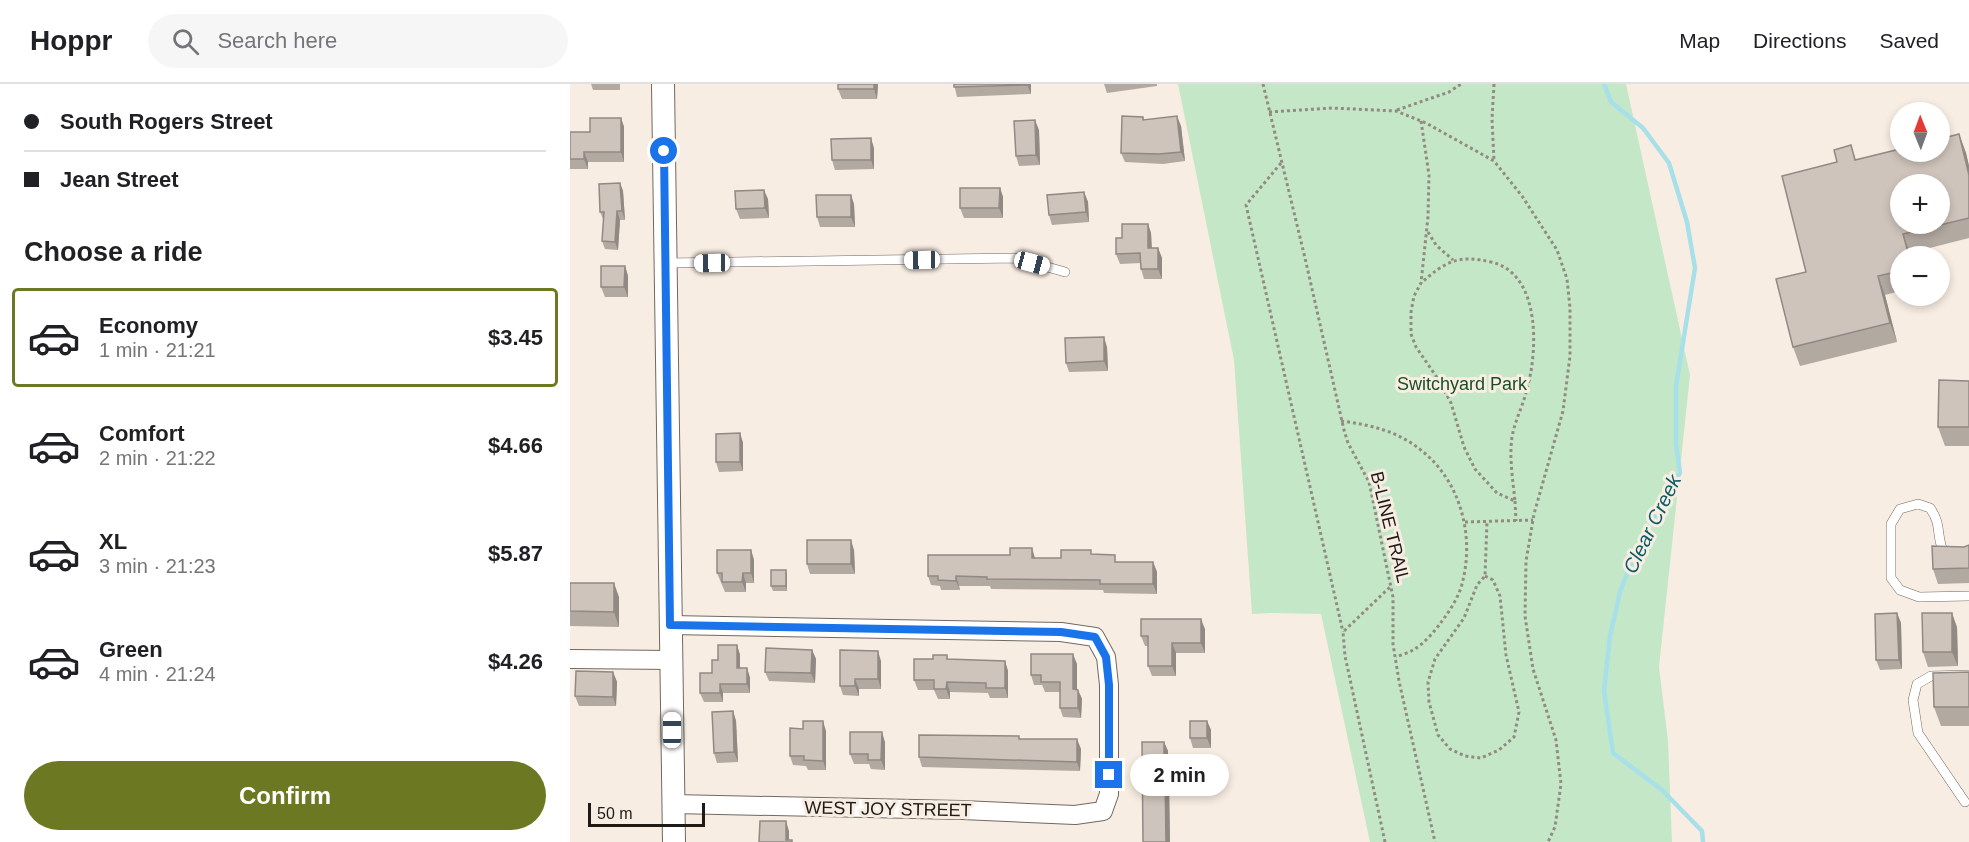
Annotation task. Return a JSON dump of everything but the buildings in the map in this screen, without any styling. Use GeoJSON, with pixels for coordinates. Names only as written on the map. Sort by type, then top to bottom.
{"type":"FeatureCollection","features":[{"type":"Feature","properties":{"kind":"street"},"geometry":{"type":"LineString","coordinates":[[663,84],[674,842]]}},
{"type":"Feature","properties":{"kind":"street","name":"WEST JOY STREET"},"geometry":{"type":"LineString","coordinates":[[670,625],[1061,632],[1095,637],[1106,657],[1109,685],[1109,794],[1103,812],[1076,815],[962,810],[673,804]]}},
{"type":"Feature","properties":{"kind":"street"},"geometry":{"type":"LineString","coordinates":[[570,659],[671,660]]}},
{"type":"Feature","properties":{"kind":"lane"},"geometry":{"type":"LineString","coordinates":[[665,263],[1016,258],[1065,272]]}},
{"type":"Feature","properties":{"kind":"lane"},"geometry":{"type":"LineString","coordinates":[[1969,555],[1945,555],[1940,545],[1938,518],[1930,507],[1918,504],[1900,509],[1891,524],[1892,578],[1900,590],[1919,597],[1969,596]]}},
{"type":"Feature","properties":{"kind":"lane"},"geometry":{"type":"LineString","coordinates":[[1965,802],[1918,734],[1914,700],[1917,684],[1931,676],[1969,675]]}},
{"type":"Feature","properties":{"kind":"path","name":"B-LINE TRAIL"},"geometry":{"type":"LineString","coordinates":[[1263,84],[1341,421],[1348,443],[1369,482],[1393,597],[1393,644],[1399,681],[1435,842]]}},
{"type":"Feature","properties":{"kind":"path"},"geometry":{"type":"LineString","coordinates":[[1396,111],[1449,92],[1461,84]]}},
{"type":"Feature","properties":{"kind":"path"},"geometry":{"type":"LineString","coordinates":[[1494,84],[1492,119],[1494,161]]}},
{"type":"Feature","properties":{"kind":"path"},"geometry":{"type":"LineString","coordinates":[[1269,112],[1332,108],[1396,111],[1421,121],[1494,161],[1522,196],[1557,250],[1567,279],[1570,308],[1570,356],[1563,411],[1533,520],[1526,561],[1525,616],[1533,669],[1556,740],[1561,784],[1555,826],[1548,842]]}},
{"type":"Feature","properties":{"kind":"path"},"geometry":{"type":"LineString","coordinates":[[1421,121],[1429,175],[1427,230],[1421,283]]}},
{"type":"Feature","properties":{"kind":"path"},"geometry":{"type":"LineString","coordinates":[[1281,163],[1246,205],[1319,521],[1385,842]]}},
{"type":"Feature","properties":{"kind":"path"},"geometry":{"type":"LineString","coordinates":[[1427,230],[1436,245],[1454,261]]}},
{"type":"Feature","properties":{"kind":"path"},"geometry":{"type":"LineString","coordinates":[[1515,501],[1497,493],[1475,469],[1464,447],[1451,403],[1416,347],[1412,334],[1410,312],[1414,296],[1421,283],[1441,266],[1454,261],[1477,258],[1497,263],[1512,272],[1526,291],[1532,315],[1534,352],[1527,389],[1517,416],[1512,439],[1516,521]]}},
{"type":"Feature","properties":{"kind":"path"},"geometry":{"type":"LineString","coordinates":[[1341,421],[1380,428],[1400,436],[1423,452],[1444,474],[1458,499],[1465,522],[1467,555],[1463,582],[1451,608],[1437,629],[1414,650],[1396,657]]}},
{"type":"Feature","properties":{"kind":"path"},"geometry":{"type":"LineString","coordinates":[[1465,522],[1533,520]]}},
{"type":"Feature","properties":{"kind":"path"},"geometry":{"type":"LineString","coordinates":[[1485,576],[1493,580],[1500,596],[1506,655],[1519,712],[1514,737],[1499,750],[1481,758],[1457,753],[1450,749],[1438,735],[1429,702],[1428,682],[1436,660],[1464,618],[1477,585],[1485,576],[1487,522]]}},
{"type":"Feature","properties":{"kind":"path"},"geometry":{"type":"LineString","coordinates":[[1343,632],[1390,587]]}},
{"type":"Feature","properties":{"kind":"green space","name":"Switchyard Park"},"geometry":{"type":"Polygon","coordinates":[[[1178,84],[1626,84],[1690,375],[1659,667],[1668,741],[1672,842],[1370,842],[1321,614],[1252,614],[1234,360],[1178,84]]]}},
{"type":"Feature","properties":{"kind":"waterway","name":"Clear Creek"},"geometry":{"type":"LineString","coordinates":[[1604,84],[1611,102],[1643,128],[1669,163],[1687,222],[1695,268],[1676,386],[1676,444],[1680,473],[1634,555],[1620,592],[1610,636],[1604,691],[1613,753],[1662,790],[1702,831],[1703,842]]}},
{"type":"Feature","properties":{"kind":"route"},"geometry":{"type":"LineString","coordinates":[[664,151],[670,625],[1061,632],[1095,637],[1106,657],[1109,685],[1109,775]]}}]}
